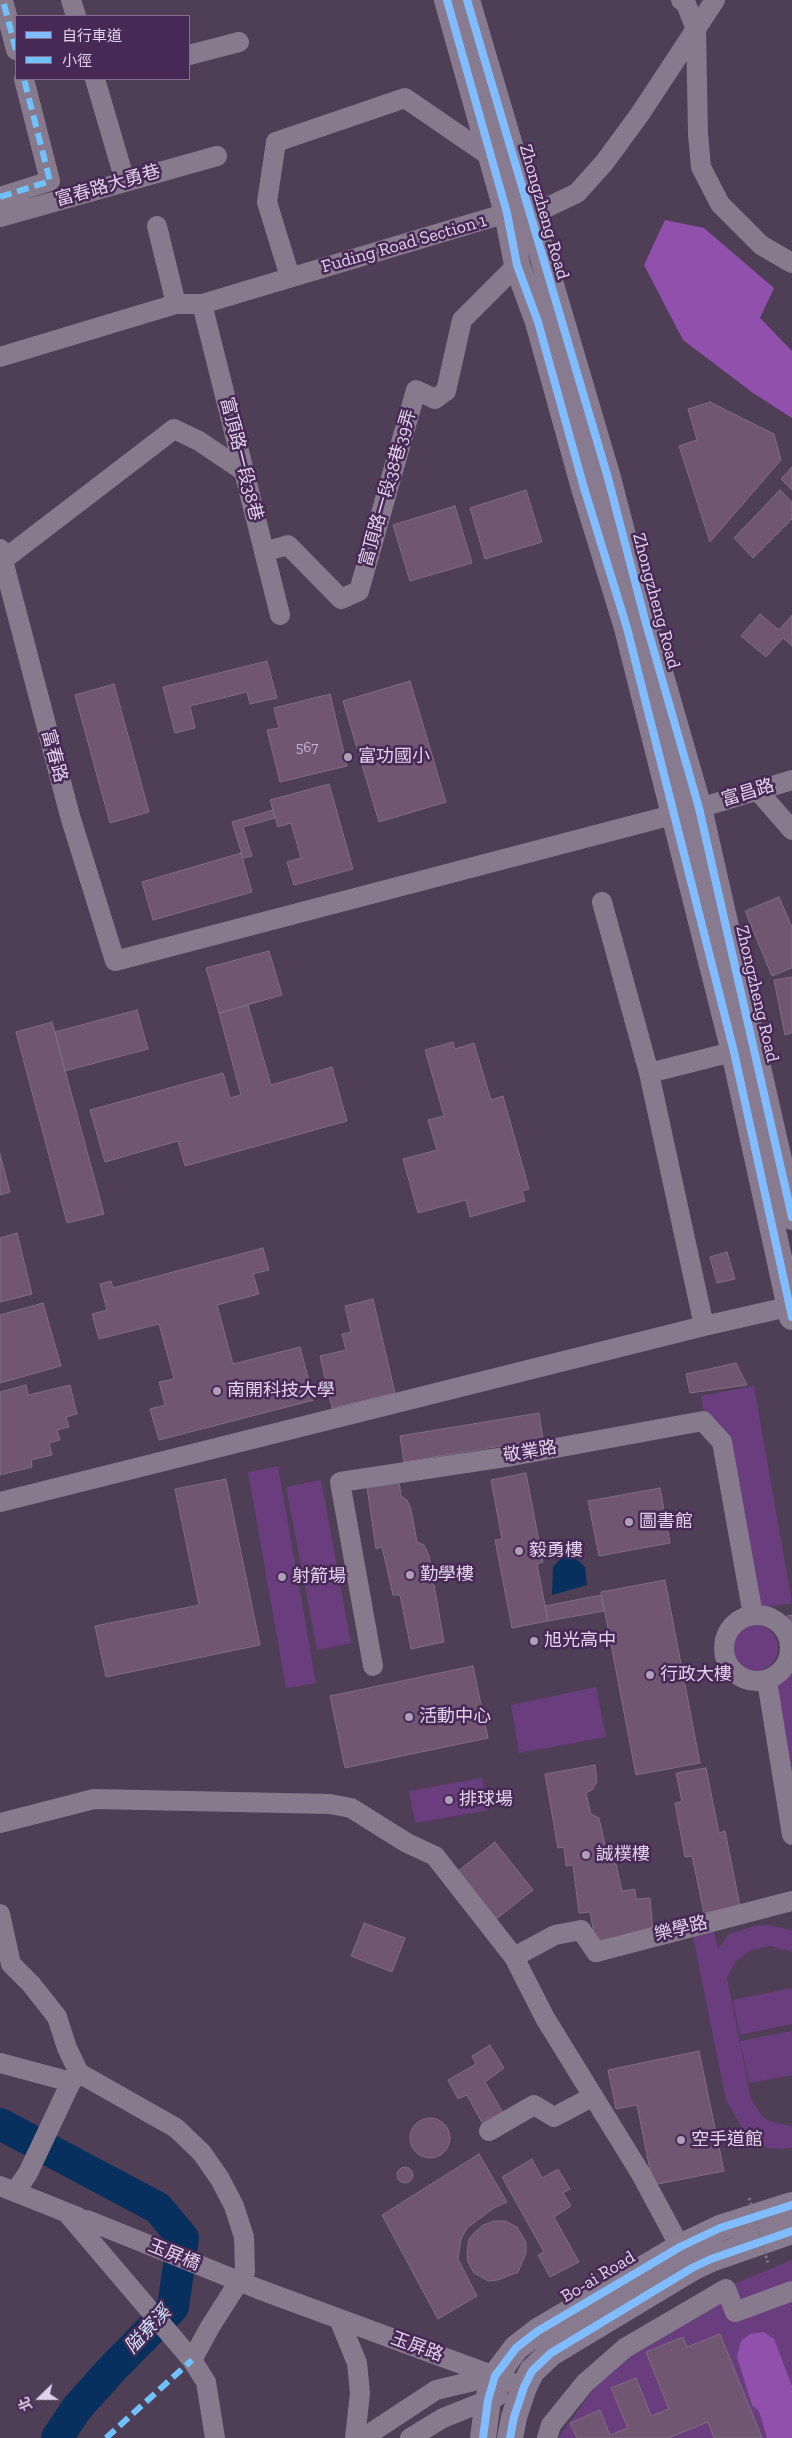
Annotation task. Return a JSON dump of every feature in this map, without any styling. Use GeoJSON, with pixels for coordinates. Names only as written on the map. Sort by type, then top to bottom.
{"type":"FeatureCollection","features":[{"type":"Feature","properties":{"kind":"main road","name":"Zhongzheng Road"},"geometry":{"type":"LineString","coordinates":[[447,0],[491,157],[518,215],[516,265],[538,322],[584,488],[627,628],[687,811]]}},
{"type":"Feature","properties":{"kind":"main road","name":"Zhongzheng Road"},"geometry":{"type":"LineString","coordinates":[[467,0],[518,215],[608,478],[644,620],[744,1049],[791,1310]]}},
{"type":"Feature","properties":{"kind":"main road","name":"Zhongzheng Road"},"geometry":{"type":"LineString","coordinates":[[744,1049],[769,1121],[792,1217]]}},
{"type":"Feature","properties":{"kind":"main road","name":"Bo-ai Road"},"geometry":{"type":"LineString","coordinates":[[510,2438],[514,2417],[524,2387],[532,2371],[551,2353],[686,2258],[720,2228],[792,2205]]}},
{"type":"Feature","properties":{"kind":"main road","name":"Bo-ai Road"},"geometry":{"type":"LineString","coordinates":[[483,2438],[492,2388],[516,2348],[538,2331],[686,2258],[711,2259],[792,2231]]}},
{"type":"Feature","properties":{"kind":"street"},"geometry":{"type":"LineString","coordinates":[[71,0],[76,15]]}},
{"type":"Feature","properties":{"kind":"street"},"geometry":{"type":"LineString","coordinates":[[681,0],[686,4],[696,30],[698,134],[701,167],[720,204],[761,245],[792,263]]}},
{"type":"Feature","properties":{"kind":"street","name":"Fuding Road Section 1"},"geometry":{"type":"LineString","coordinates":[[0,357],[176,304],[202,304],[290,277],[518,215],[577,193],[604,162],[635,121],[715,0]]}},
{"type":"Feature","properties":{"kind":"street"},"geometry":{"type":"LineString","coordinates":[[4,4],[15,46]]}},
{"type":"Feature","properties":{"kind":"street"},"geometry":{"type":"LineString","coordinates":[[190,55],[239,42]]}},
{"type":"Feature","properties":{"kind":"street"},"geometry":{"type":"LineString","coordinates":[[0,197],[50,181],[24,80]]}},
{"type":"Feature","properties":{"kind":"street"},"geometry":{"type":"LineString","coordinates":[[95,80],[125,181]]}},
{"type":"Feature","properties":{"kind":"street"},"geometry":{"type":"LineString","coordinates":[[290,277],[267,202],[276,142],[405,98],[491,157]]}},
{"type":"Feature","properties":{"kind":"street","name":"富春路大勇巷"},"geometry":{"type":"LineString","coordinates":[[0,217],[217,156]]}},
{"type":"Feature","properties":{"kind":"street"},"geometry":{"type":"LineString","coordinates":[[157,226],[176,304]]}},
{"type":"Feature","properties":{"kind":"street","name":"富頂路一段38巷39弄"},"geometry":{"type":"LineString","coordinates":[[264,552],[288,545],[341,599],[358,591],[416,390],[435,399],[446,391],[462,320],[516,265]]}},
{"type":"Feature","properties":{"kind":"street","name":"富頂路一段38巷"},"geometry":{"type":"LineString","coordinates":[[202,304],[280,615]]}},
{"type":"Feature","properties":{"kind":"street"},"geometry":{"type":"LineString","coordinates":[[2,555],[174,429],[199,441],[245,472]]}},
{"type":"Feature","properties":{"kind":"street","name":"富春路"},"geometry":{"type":"LineString","coordinates":[[2,555],[70,816],[115,961]]}},
{"type":"Feature","properties":{"kind":"street","name":"富昌路"},"geometry":{"type":"LineString","coordinates":[[115,961],[687,811],[792,780]]}},
{"type":"Feature","properties":{"kind":"street"},"geometry":{"type":"LineString","coordinates":[[758,791],[792,830]]}},
{"type":"Feature","properties":{"kind":"street"},"geometry":{"type":"LineString","coordinates":[[602,902],[649,1073],[704,1326]]}},
{"type":"Feature","properties":{"kind":"street"},"geometry":{"type":"LineString","coordinates":[[649,1073],[744,1049]]}},
{"type":"Feature","properties":{"kind":"street"},"geometry":{"type":"LineString","coordinates":[[0,1502],[704,1326],[791,1310]]}},
{"type":"Feature","properties":{"kind":"street","name":"敬業路"},"geometry":{"type":"LineString","coordinates":[[373,1666],[340,1482],[512,1456],[703,1421],[722,1442],[753,1615]]}},
{"type":"Feature","properties":{"kind":"street"},"geometry":{"type":"LineString","coordinates":[[753,1615],[775,1620],[784,1628],[791,1640],[789,1659],[784,1668],[767,1681],[757,1682],[737,1676],[729,1667],[724,1657],[723,1646],[726,1634],[742,1618],[753,1615]]}},
{"type":"Feature","properties":{"kind":"street"},"geometry":{"type":"LineString","coordinates":[[767,1681],[792,1835]]}},
{"type":"Feature","properties":{"kind":"street"},"geometry":{"type":"LineString","coordinates":[[0,1823],[94,1799],[320,1804],[351,1808],[407,1843],[435,1856],[514,1957],[545,2018],[641,2174],[686,2258]]}},
{"type":"Feature","properties":{"kind":"street","name":"樂學路"},"geometry":{"type":"LineString","coordinates":[[514,1957],[555,1935],[581,1930],[596,1952],[792,1901]]}},
{"type":"Feature","properties":{"kind":"street"},"geometry":{"type":"LineString","coordinates":[[0,1914],[11,1964],[31,1984],[58,2017],[67,2048],[72,2083],[28,2173],[7,2189]]}},
{"type":"Feature","properties":{"kind":"street"},"geometry":{"type":"LineString","coordinates":[[0,2063],[72,2083],[176,2128],[202,2153],[220,2179],[234,2206],[244,2237],[245,2272],[210,2327],[192,2360]]}},
{"type":"Feature","properties":{"kind":"street"},"geometry":{"type":"LineString","coordinates":[[489,2131],[534,2105],[554,2116],[592,2097]]}},
{"type":"Feature","properties":{"kind":"street"},"geometry":{"type":"LineString","coordinates":[[7,2189],[67,2213],[180,2344],[206,2382],[215,2438]]}},
{"type":"Feature","properties":{"kind":"street","name":"玉屏橋"},"geometry":{"type":"LineString","coordinates":[[67,2213],[261,2290]]}},
{"type":"Feature","properties":{"kind":"street"},"geometry":{"type":"LineString","coordinates":[[547,2438],[551,2424],[585,2383],[625,2348],[726,2289],[735,2312],[792,2290]]}},
{"type":"Feature","properties":{"kind":"street","name":"玉屏路"},"geometry":{"type":"LineString","coordinates":[[261,2290],[339,2319],[492,2388],[524,2387]]}},
{"type":"Feature","properties":{"kind":"street"},"geometry":{"type":"LineString","coordinates":[[339,2319],[356,2363],[360,2394],[356,2438]]}},
{"type":"Feature","properties":{"kind":"street"},"geometry":{"type":"LineString","coordinates":[[363,2438],[436,2390],[492,2388]]}},
{"type":"Feature","properties":{"kind":"street"},"geometry":{"type":"LineString","coordinates":[[410,2438],[492,2388]]}},
{"type":"Feature","properties":{"kind":"path"},"geometry":{"type":"LineString","coordinates":[[749,2198],[768,2263]]}},
{"type":"Feature","properties":{"kind":"shaded area"},"geometry":{"type":"Polygon","coordinates":[[[665,220],[704,228],[774,288],[760,318],[792,351],[792,418],[753,393],[683,340],[644,265],[665,220]]]}},
{"type":"Feature","properties":{"kind":"shaded area"},"geometry":{"type":"Polygon","coordinates":[[[754,1386],[792,1603],[758,1609],[729,1441],[703,1409],[701,1396],[754,1386]]]}},
{"type":"Feature","properties":{"kind":"shaded area","name":"射箭場"},"geometry":{"type":"Polygon","coordinates":[[[278,1466],[316,1683],[286,1688],[248,1472],[278,1466]]]}},
{"type":"Feature","properties":{"kind":"shaded area"},"geometry":{"type":"Polygon","coordinates":[[[321,1480],[351,1643],[317,1650],[286,1487],[321,1480]]]}},
{"type":"Feature","properties":{"kind":"shaded area"},"geometry":{"type":"Polygon","coordinates":[[[760,1625],[764,1626],[774,1635],[777,1639],[777,1657],[768,1667],[760,1671],[750,1671],[742,1667],[733,1657],[732,1643],[736,1635],[746,1626],[760,1625]]]}},
{"type":"Feature","properties":{"kind":"shaded area"},"geometry":{"type":"Polygon","coordinates":[[[792,1669],[792,1791],[774,1683],[792,1669]]]}},
{"type":"Feature","properties":{"kind":"shaded area"},"geometry":{"type":"Polygon","coordinates":[[[596,1687],[606,1737],[519,1753],[511,1705],[596,1687]]]}},
{"type":"Feature","properties":{"kind":"shaded area","name":"排球場"},"geometry":{"type":"Polygon","coordinates":[[[482,1778],[488,1810],[415,1823],[409,1791],[482,1778]]]}},
{"type":"Feature","properties":{"kind":"shaded area"},"geometry":{"type":"Polygon","coordinates":[[[768,1925],[792,1930],[792,1952],[770,1946],[751,1950],[736,1961],[727,1978],[751,2100],[763,2117],[772,2122],[792,2126],[792,2148],[784,2149],[768,2148],[754,2139],[742,2128],[726,2100],[692,1932],[713,1927],[718,1949],[729,1934],[754,1926],[768,1925]]]}},
{"type":"Feature","properties":{"kind":"shaded area"},"geometry":{"type":"Polygon","coordinates":[[[792,1988],[792,2024],[740,2035],[733,2000],[792,1988]]]}},
{"type":"Feature","properties":{"kind":"shaded area"},"geometry":{"type":"Polygon","coordinates":[[[792,2031],[792,2075],[749,2083],[740,2041],[792,2031]]]}},
{"type":"Feature","properties":{"kind":"shaded area"},"geometry":{"type":"Polygon","coordinates":[[[792,2260],[792,2438],[558,2438],[601,2379],[707,2295],[792,2260]]]}},
{"type":"Feature","properties":{"kind":"shaded area"},"geometry":{"type":"Polygon","coordinates":[[[764,2332],[774,2339],[792,2386],[792,2438],[767,2438],[759,2411],[752,2405],[737,2357],[741,2341],[750,2334],[764,2332]]]}},
{"type":"Feature","properties":{"kind":"water"},"geometry":{"type":"Polygon","coordinates":[[[568,1551],[585,1567],[587,1585],[552,1595],[553,1567],[568,1551]]]}},
{"type":"Feature","properties":{"kind":"building"},"geometry":{"type":"Polygon","coordinates":[[[710,402],[774,434],[781,460],[710,542],[679,446],[697,440],[688,409],[710,402]]]}},
{"type":"Feature","properties":{"kind":"building"},"geometry":{"type":"Polygon","coordinates":[[[792,467],[792,490],[781,479],[792,467]]]}},
{"type":"Feature","properties":{"kind":"building"},"geometry":{"type":"Polygon","coordinates":[[[526,490],[542,542],[485,559],[470,508],[526,490]]]}},
{"type":"Feature","properties":{"kind":"building"},"geometry":{"type":"Polygon","coordinates":[[[780,490],[792,502],[792,519],[753,558],[734,538],[780,490]]]}},
{"type":"Feature","properties":{"kind":"building"},"geometry":{"type":"Polygon","coordinates":[[[455,506],[472,563],[410,581],[393,525],[455,506]]]}},
{"type":"Feature","properties":{"kind":"building"},"geometry":{"type":"Polygon","coordinates":[[[760,614],[779,630],[792,615],[792,646],[783,638],[766,657],[741,636],[760,614]]]}},
{"type":"Feature","properties":{"kind":"building"},"geometry":{"type":"Polygon","coordinates":[[[267,661],[277,698],[250,704],[247,692],[190,706],[195,728],[175,733],[163,687],[267,661]]]}},
{"type":"Feature","properties":{"kind":"building"},"geometry":{"type":"Polygon","coordinates":[[[410,681],[446,802],[379,822],[343,701],[410,681]]]}},
{"type":"Feature","properties":{"kind":"building"},"geometry":{"type":"Polygon","coordinates":[[[114,684],[149,812],[110,823],[75,695],[114,684]]]}},
{"type":"Feature","properties":{"kind":"building"},"geometry":{"type":"Polygon","coordinates":[[[330,694],[347,766],[280,782],[267,730],[279,728],[274,708],[330,694]]]}},
{"type":"Feature","properties":{"kind":"building"},"geometry":{"type":"Polygon","coordinates":[[[329,784],[353,869],[294,885],[287,862],[301,858],[291,823],[278,827],[270,800],[329,784]]]}},
{"type":"Feature","properties":{"kind":"building"},"geometry":{"type":"Polygon","coordinates":[[[273,810],[275,818],[243,827],[252,856],[243,858],[232,822],[273,810]]]}},
{"type":"Feature","properties":{"kind":"building"},"geometry":{"type":"Polygon","coordinates":[[[241,853],[252,892],[153,920],[142,882],[241,853]]]}},
{"type":"Feature","properties":{"kind":"building"},"geometry":{"type":"Polygon","coordinates":[[[779,897],[792,927],[792,968],[772,976],[745,911],[779,897]]]}},
{"type":"Feature","properties":{"kind":"building"},"geometry":{"type":"Polygon","coordinates":[[[269,951],[282,995],[219,1013],[206,968],[269,951]]]}},
{"type":"Feature","properties":{"kind":"building"},"geometry":{"type":"Polygon","coordinates":[[[792,977],[792,1033],[785,1035],[774,980],[792,977]]]}},
{"type":"Feature","properties":{"kind":"building"},"geometry":{"type":"Polygon","coordinates":[[[248,1005],[271,1085],[332,1067],[347,1121],[185,1166],[178,1141],[105,1162],[90,1110],[223,1073],[230,1098],[241,1095],[219,1013],[248,1005]]]}},
{"type":"Feature","properties":{"kind":"building"},"geometry":{"type":"Polygon","coordinates":[[[137,1010],[148,1049],[65,1071],[55,1032],[137,1010]]]}},
{"type":"Feature","properties":{"kind":"building"},"geometry":{"type":"Polygon","coordinates":[[[52,1022],[104,1214],[67,1223],[16,1032],[52,1022]]]}},
{"type":"Feature","properties":{"kind":"building"},"geometry":{"type":"Polygon","coordinates":[[[453,1042],[455,1049],[474,1043],[491,1100],[503,1096],[529,1189],[522,1191],[525,1201],[470,1217],[466,1200],[418,1213],[403,1159],[437,1150],[428,1120],[444,1116],[425,1050],[453,1042]]]}},
{"type":"Feature","properties":{"kind":"building"},"geometry":{"type":"Polygon","coordinates":[[[0,1154],[10,1192],[0,1195],[0,1154]]]}},
{"type":"Feature","properties":{"kind":"building"},"geometry":{"type":"Polygon","coordinates":[[[17,1233],[32,1294],[0,1302],[0,1238],[17,1233]]]}},
{"type":"Feature","properties":{"kind":"building"},"geometry":{"type":"Polygon","coordinates":[[[263,1248],[269,1270],[253,1274],[259,1294],[217,1305],[233,1364],[300,1347],[314,1400],[159,1440],[150,1409],[165,1405],[159,1382],[174,1379],[159,1324],[99,1339],[92,1314],[107,1310],[100,1284],[111,1281],[113,1288],[263,1248]]]}},
{"type":"Feature","properties":{"kind":"building"},"geometry":{"type":"Polygon","coordinates":[[[727,1252],[735,1279],[717,1283],[710,1257],[727,1252]]]}},
{"type":"Feature","properties":{"kind":"building"},"geometry":{"type":"Polygon","coordinates":[[[373,1299],[395,1393],[332,1408],[320,1356],[346,1350],[342,1334],[351,1332],[345,1306],[373,1299]]]}},
{"type":"Feature","properties":{"kind":"building"},"geometry":{"type":"Polygon","coordinates":[[[43,1303],[61,1366],[0,1383],[0,1315],[43,1303]]]}},
{"type":"Feature","properties":{"kind":"building"},"geometry":{"type":"Polygon","coordinates":[[[736,1363],[747,1385],[690,1393],[686,1374],[736,1363]]]}},
{"type":"Feature","properties":{"kind":"building"},"geometry":{"type":"Polygon","coordinates":[[[26,1385],[28,1395],[70,1385],[77,1414],[66,1417],[69,1427],[57,1430],[60,1440],[49,1443],[52,1455],[31,1460],[32,1467],[0,1475],[0,1392],[26,1385]]]}},
{"type":"Feature","properties":{"kind":"building"},"geometry":{"type":"Polygon","coordinates":[[[539,1413],[543,1439],[404,1462],[400,1436],[539,1413]]]}},
{"type":"Feature","properties":{"kind":"building","name":"毅勇樓"},"geometry":{"type":"Polygon","coordinates":[[[526,1473],[543,1562],[537,1564],[548,1621],[512,1628],[495,1540],[502,1539],[491,1480],[526,1473]]]}},
{"type":"Feature","properties":{"kind":"building"},"geometry":{"type":"Polygon","coordinates":[[[226,1479],[260,1645],[106,1677],[95,1626],[199,1605],[175,1489],[226,1479]]]}},
{"type":"Feature","properties":{"kind":"building","name":"勤學樓"},"geometry":{"type":"Polygon","coordinates":[[[399,1481],[401,1496],[407,1500],[411,1509],[417,1542],[424,1545],[429,1556],[444,1642],[411,1649],[400,1595],[393,1595],[382,1547],[376,1549],[367,1487],[399,1481]]]}},
{"type":"Feature","properties":{"kind":"building","name":"圖書館"},"geometry":{"type":"Polygon","coordinates":[[[660,1488],[670,1543],[599,1556],[588,1501],[660,1488]]]}},
{"type":"Feature","properties":{"kind":"building","name":"行政大樓"},"geometry":{"type":"Polygon","coordinates":[[[665,1580],[700,1763],[636,1775],[601,1592],[665,1580]]]}},
{"type":"Feature","properties":{"kind":"building"},"geometry":{"type":"Polygon","coordinates":[[[601,1595],[604,1611],[548,1621],[545,1606],[601,1595]]]}},
{"type":"Feature","properties":{"kind":"building"},"geometry":{"type":"Polygon","coordinates":[[[792,1615],[792,1627],[789,1627],[787,1616],[792,1615]]]}},
{"type":"Feature","properties":{"kind":"building","name":"活動中心"},"geometry":{"type":"Polygon","coordinates":[[[473,1666],[488,1738],[345,1768],[330,1696],[473,1666]]]}},
{"type":"Feature","properties":{"kind":"building","name":"誠樸樓"},"geometry":{"type":"Polygon","coordinates":[[[595,1765],[597,1782],[592,1790],[586,1793],[591,1814],[599,1818],[609,1862],[616,1864],[622,1891],[635,1889],[636,1899],[650,1898],[653,1931],[596,1944],[590,1912],[579,1913],[573,1865],[566,1866],[564,1847],[558,1848],[545,1774],[595,1765]]]}},
{"type":"Feature","properties":{"kind":"building"},"geometry":{"type":"Polygon","coordinates":[[[706,1768],[719,1833],[725,1831],[740,1906],[704,1913],[692,1856],[685,1857],[675,1803],[682,1802],[676,1773],[706,1768]]]}},
{"type":"Feature","properties":{"kind":"building"},"geometry":{"type":"Polygon","coordinates":[[[495,1842],[533,1890],[491,1923],[453,1875],[495,1842]]]}},
{"type":"Feature","properties":{"kind":"building"},"geometry":{"type":"Polygon","coordinates":[[[364,1923],[405,1938],[392,1972],[351,1956],[364,1923]]]}},
{"type":"Feature","properties":{"kind":"building"},"geometry":{"type":"Polygon","coordinates":[[[490,2045],[504,2068],[485,2082],[505,2116],[485,2128],[467,2095],[458,2099],[448,2080],[476,2064],[472,2056],[490,2045]]]}},
{"type":"Feature","properties":{"kind":"building","name":"空手道館"},"geometry":{"type":"Polygon","coordinates":[[[699,2051],[724,2171],[653,2185],[637,2105],[616,2109],[608,2070],[699,2051]]]}},
{"type":"Feature","properties":{"kind":"building"},"geometry":{"type":"Polygon","coordinates":[[[426,2118],[434,2118],[441,2121],[447,2127],[450,2138],[447,2149],[441,2155],[434,2158],[426,2158],[419,2155],[413,2149],[410,2142],[410,2134],[413,2127],[419,2121],[426,2118]]]}},
{"type":"Feature","properties":{"kind":"building"},"geometry":{"type":"Polygon","coordinates":[[[479,2154],[507,2202],[494,2208],[467,2228],[461,2239],[458,2259],[477,2296],[438,2319],[382,2215],[479,2154]]]}},
{"type":"Feature","properties":{"kind":"building"},"geometry":{"type":"Polygon","coordinates":[[[532,2159],[542,2178],[558,2169],[570,2189],[563,2193],[571,2206],[554,2217],[579,2262],[550,2277],[538,2255],[544,2252],[502,2177],[532,2159]]]}},
{"type":"Feature","properties":{"kind":"building"},"geometry":{"type":"Polygon","coordinates":[[[405,2167],[411,2169],[413,2175],[411,2181],[405,2183],[399,2181],[397,2175],[399,2169],[405,2167]]]}},
{"type":"Feature","properties":{"kind":"building"},"geometry":{"type":"Polygon","coordinates":[[[494,2221],[505,2221],[517,2227],[526,2242],[526,2253],[518,2272],[498,2280],[488,2281],[474,2273],[468,2262],[467,2252],[469,2239],[474,2233],[483,2225],[494,2221]]]}},
{"type":"Feature","properties":{"kind":"building"},"geometry":{"type":"Polygon","coordinates":[[[720,2334],[762,2438],[714,2438],[708,2422],[668,2438],[577,2438],[570,2423],[600,2410],[610,2435],[628,2428],[611,2388],[636,2378],[651,2416],[669,2409],[646,2352],[683,2337],[687,2347],[720,2334]]]}},
{"type":"Feature","properties":{"kind":"waterway","name":"隘寮溪"},"geometry":{"type":"LineString","coordinates":[[0,2124],[158,2208],[183,2238],[173,2307],[111,2370],[77,2408],[57,2438]]}},
{"type":"Feature","properties":{"kind":"marked path"},"geometry":{"type":"LineString","coordinates":[[4,4],[15,46]]}},
{"type":"Feature","properties":{"kind":"marked path"},"geometry":{"type":"LineString","coordinates":[[0,197],[50,181],[24,80]]}},
{"type":"Feature","properties":{"kind":"marked path"},"geometry":{"type":"LineString","coordinates":[[106,2438],[192,2360]]}},
{"type":"Feature","properties":{"kind":"cycle path"},"geometry":{"type":"LineString","coordinates":[[447,0],[507,213],[517,265],[538,322],[584,488],[627,628],[734,1052],[792,1317]]}},
{"type":"Feature","properties":{"kind":"cycle path"},"geometry":{"type":"LineString","coordinates":[[467,0],[608,478],[645,620],[699,808],[792,1217]]}},
{"type":"Feature","properties":{"kind":"cycle path"},"geometry":{"type":"LineString","coordinates":[[483,2438],[488,2400],[495,2376],[516,2348],[538,2331],[680,2247],[720,2228],[792,2205]]}},
{"type":"Feature","properties":{"kind":"cycle path"},"geometry":{"type":"LineString","coordinates":[[510,2438],[514,2417],[524,2387],[532,2371],[551,2353],[692,2268],[711,2259],[792,2231]]}},
{"type":"Feature","properties":{"kind":"place","name":"富功國小"},"geometry":{"type":"Point","coordinates":[348,757]}},
{"type":"Feature","properties":{"kind":"place","name":"南開科技大學"},"geometry":{"type":"Point","coordinates":[217,1391]}},
{"type":"Feature","properties":{"kind":"place","name":"圖書館"},"geometry":{"type":"Point","coordinates":[629,1522]}},
{"type":"Feature","properties":{"kind":"place","name":"毅勇樓"},"geometry":{"type":"Point","coordinates":[519,1551]}},
{"type":"Feature","properties":{"kind":"place","name":"勤學樓"},"geometry":{"type":"Point","coordinates":[410,1575]}},
{"type":"Feature","properties":{"kind":"place","name":"射箭場"},"geometry":{"type":"Point","coordinates":[282,1577]}},
{"type":"Feature","properties":{"kind":"place","name":"旭光高中"},"geometry":{"type":"Point","coordinates":[534,1641]}},
{"type":"Feature","properties":{"kind":"place","name":"行政大樓"},"geometry":{"type":"Point","coordinates":[650,1675]}},
{"type":"Feature","properties":{"kind":"place","name":"活動中心"},"geometry":{"type":"Point","coordinates":[409,1717]}},
{"type":"Feature","properties":{"kind":"place","name":"排球場"},"geometry":{"type":"Point","coordinates":[449,1800]}},
{"type":"Feature","properties":{"kind":"place","name":"誠樸樓"},"geometry":{"type":"Point","coordinates":[586,1855]}},
{"type":"Feature","properties":{"kind":"place","name":"空手道館"},"geometry":{"type":"Point","coordinates":[681,2140]}}]}
